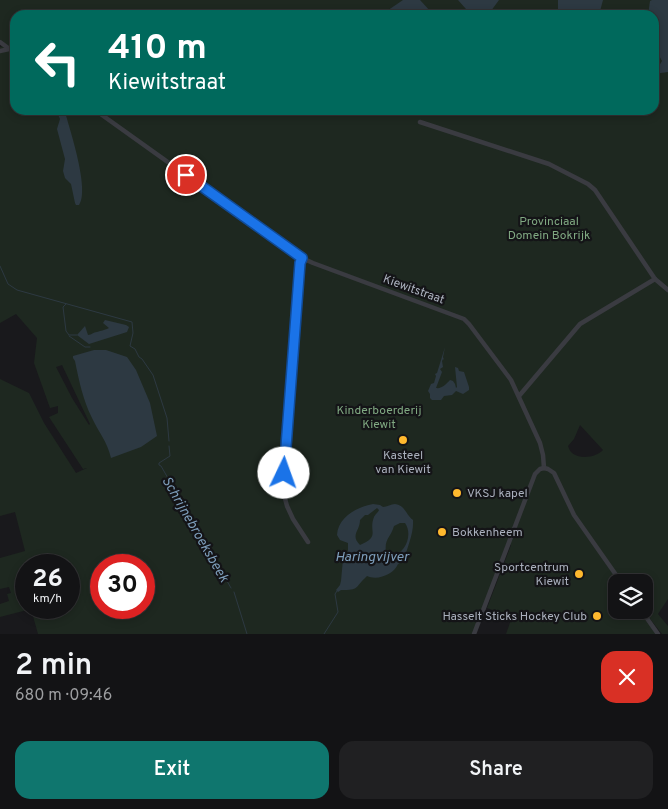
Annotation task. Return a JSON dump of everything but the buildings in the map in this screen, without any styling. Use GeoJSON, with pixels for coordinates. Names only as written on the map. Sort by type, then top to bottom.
{"type":"FeatureCollection","features":[{"type":"Feature","properties":{"kind":"street"},"geometry":{"type":"LineString","coordinates":[[0,42],[9,49]]}},
{"type":"Feature","properties":{"kind":"street"},"geometry":{"type":"LineString","coordinates":[[0,52],[9,49]]}},
{"type":"Feature","properties":{"kind":"street","name":"Kiewitstraat"},"geometry":{"type":"LineString","coordinates":[[102,115],[302,258],[464,319],[504,371],[519,396],[540,443],[544,468]]}},
{"type":"Feature","properties":{"kind":"street"},"geometry":{"type":"LineString","coordinates":[[420,122],[549,164],[588,184],[595,190],[655,279],[668,290]]}},
{"type":"Feature","properties":{"kind":"street"},"geometry":{"type":"LineString","coordinates":[[302,258],[300,263],[283,491],[293,519],[308,542]]}},
{"type":"Feature","properties":{"kind":"street"},"geometry":{"type":"LineString","coordinates":[[519,396],[580,324],[655,279]]}},
{"type":"Feature","properties":{"kind":"street"},"geometry":{"type":"LineString","coordinates":[[474,634],[535,474],[544,468],[554,473],[574,516],[615,574]]}},
{"type":"Feature","properties":{"kind":"street"},"geometry":{"type":"LineString","coordinates":[[647,619],[658,634]]}},
{"type":"Feature","properties":{"kind":"green space"},"geometry":{"type":"Polygon","coordinates":[[[0,0],[668,0],[668,599],[658,614],[668,626],[668,634],[662,634],[650,619],[653,619],[653,574],[616,574],[603,560],[613,574],[608,574],[608,619],[645,619],[656,634],[506,634],[512,617],[487,608],[511,545],[507,542],[473,634],[38,634],[34,619],[80,619],[80,554],[15,554],[15,613],[0,617],[0,604],[9,601],[7,594],[11,593],[9,587],[0,589],[0,558],[25,551],[15,512],[0,516],[0,379],[29,393],[44,423],[76,473],[87,468],[83,469],[49,417],[58,413],[58,406],[50,408],[34,363],[37,338],[16,314],[0,323],[0,47],[6,45],[0,41],[0,0]],[[62,365],[56,367],[72,398],[90,424],[62,365]],[[580,425],[574,439],[568,446],[572,453],[579,456],[588,457],[603,450],[580,425]]]}},
{"type":"Feature","properties":{"kind":"water"},"geometry":{"type":"Polygon","coordinates":[[[403,0],[420,0],[429,10],[388,10],[403,0]]]}},
{"type":"Feature","properties":{"kind":"water"},"geometry":{"type":"Polygon","coordinates":[[[458,0],[499,0],[492,10],[466,9],[458,0]]]}},
{"type":"Feature","properties":{"kind":"water"},"geometry":{"type":"Polygon","coordinates":[[[558,0],[603,0],[600,10],[558,10],[558,0]]]}},
{"type":"Feature","properties":{"kind":"water"},"geometry":{"type":"Polygon","coordinates":[[[668,0],[668,72],[659,73],[659,66],[662,61],[659,55],[659,10],[649,10],[650,1],[668,0]]]}},
{"type":"Feature","properties":{"kind":"water"},"geometry":{"type":"Polygon","coordinates":[[[58,115],[66,115],[75,145],[82,187],[82,197],[79,205],[75,203],[71,184],[65,178],[63,171],[65,159],[57,129],[60,119],[58,115]]]}},
{"type":"Feature","properties":{"kind":"water"},"geometry":{"type":"Polygon","coordinates":[[[105,320],[126,325],[129,327],[127,332],[89,344],[77,335],[85,326],[88,335],[109,328],[103,323],[105,320]]]}},
{"type":"Feature","properties":{"kind":"water"},"geometry":{"type":"Polygon","coordinates":[[[445,347],[444,360],[442,361],[443,367],[440,369],[442,372],[436,388],[442,387],[450,380],[457,387],[455,367],[459,371],[464,372],[469,390],[463,394],[456,391],[452,395],[444,396],[441,400],[432,400],[428,391],[431,384],[434,383],[435,374],[437,373],[445,347]]]}},
{"type":"Feature","properties":{"kind":"water"},"geometry":{"type":"Polygon","coordinates":[[[94,350],[106,350],[127,357],[136,370],[150,403],[157,436],[141,447],[111,458],[86,404],[73,358],[73,356],[94,350]]]}},
{"type":"Feature","properties":{"kind":"water","name":"Haringvijver"},"geometry":{"type":"Polygon","coordinates":[[[373,504],[383,507],[394,504],[398,505],[413,520],[404,561],[385,576],[376,578],[367,576],[354,589],[338,592],[336,590],[340,585],[343,559],[348,551],[348,543],[340,540],[337,535],[338,529],[349,514],[373,504]],[[377,508],[360,520],[356,538],[360,545],[372,536],[374,516],[379,510],[377,508]],[[405,523],[394,526],[386,544],[386,552],[391,556],[401,552],[407,543],[407,527],[405,523]]]}},
{"type":"Feature","properties":{"kind":"waterway","name":"Schrijnebroeksbeek"},"geometry":{"type":"LineString","coordinates":[[0,266],[8,284],[17,290],[132,322],[133,333],[130,346],[135,349],[153,375],[167,418],[169,441]]}},
{"type":"Feature","properties":{"kind":"waterway"},"geometry":{"type":"LineString","coordinates":[[66,304],[63,307],[66,331],[69,335],[77,335]]}},
{"type":"Feature","properties":{"kind":"waterway"},"geometry":{"type":"LineString","coordinates":[[69,336],[85,347],[90,347]]}},
{"type":"Feature","properties":{"kind":"waterway","name":"Schrijnebroeksbeek"},"geometry":{"type":"LineString","coordinates":[[169,446],[170,456],[159,463],[159,465],[231,588]]}},
{"type":"Feature","properties":{"kind":"waterway"},"geometry":{"type":"LineString","coordinates":[[324,634],[338,612],[335,594],[337,591]]}},
{"type":"Feature","properties":{"kind":"waterway","name":"Schrijnebroeksbeek"},"geometry":{"type":"LineString","coordinates":[[234,592],[247,634]]}},
{"type":"Feature","properties":{"kind":"place","name":"Kasteel van Kiewit"},"geometry":{"type":"Point","coordinates":[403,440]}},
{"type":"Feature","properties":{"kind":"place","name":"VKSJ kapel"},"geometry":{"type":"Point","coordinates":[457,493]}},
{"type":"Feature","properties":{"kind":"place","name":"Bokkenheem"},"geometry":{"type":"Point","coordinates":[442,532]}},
{"type":"Feature","properties":{"kind":"place","name":"Sportcentrum Kiewit"},"geometry":{"type":"Point","coordinates":[579,574]}},
{"type":"Feature","properties":{"kind":"place","name":"Hasselt Sticks Hockey Club"},"geometry":{"type":"Point","coordinates":[597,616]}},
{"type":"Feature","properties":{"kind":"route"},"geometry":{"type":"LineString","coordinates":[[186,175],[302,258],[300,263],[284,473]]}},
{"type":"Feature","properties":{"kind":"park label","name":"Provinciaal Domein Bokrijk"},"geometry":{"type":"Point","coordinates":[549,228]}},
{"type":"Feature","properties":{"kind":"park label","name":"Kinderboerderij Kiewit"},"geometry":{"type":"Point","coordinates":[379,417]}}]}
